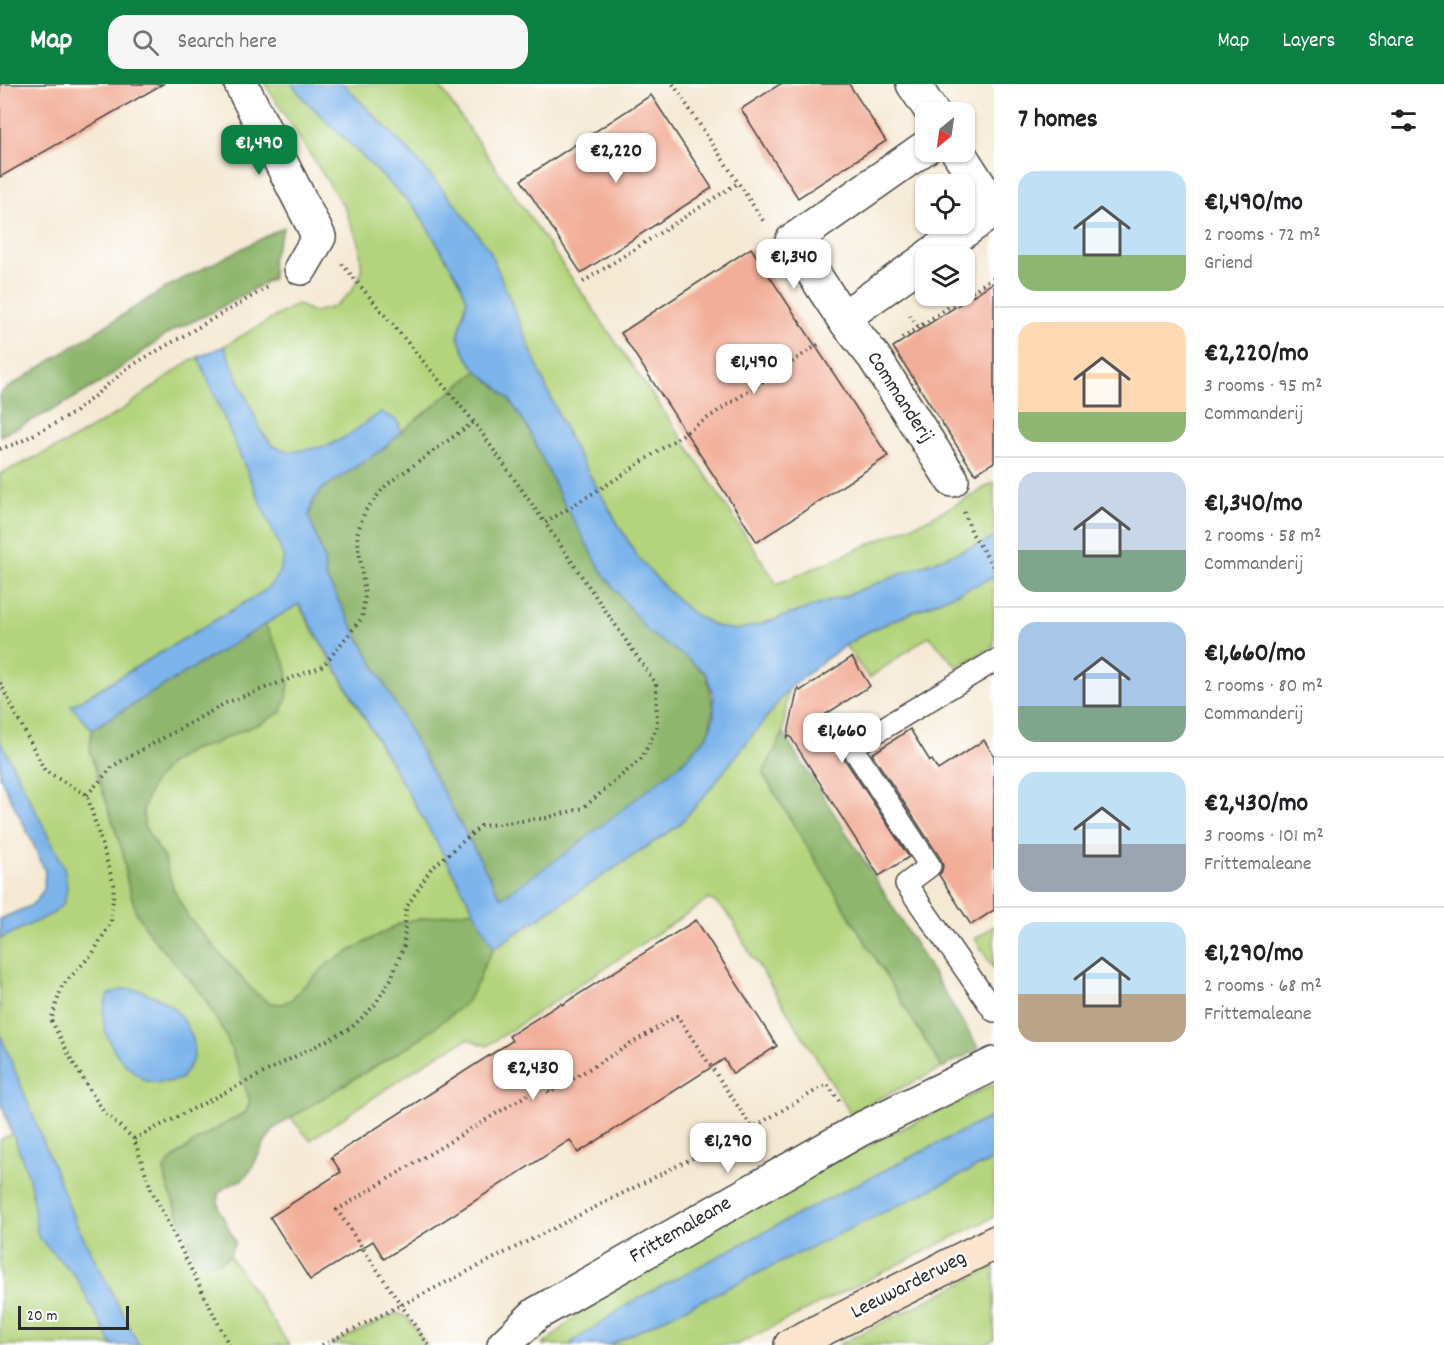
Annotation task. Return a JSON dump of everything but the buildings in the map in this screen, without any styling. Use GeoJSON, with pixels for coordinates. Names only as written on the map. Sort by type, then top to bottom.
{"type":"FeatureCollection","features":[{"type":"Feature","properties":{"kind":"main road","name":"Leeuwarderweg"},"geometry":{"type":"LineString","coordinates":[[791,1345],[994,1243]]}},
{"type":"Feature","properties":{"kind":"street"},"geometry":{"type":"LineString","coordinates":[[241,84],[319,237],[301,268]]}},
{"type":"Feature","properties":{"kind":"street"},"geometry":{"type":"LineString","coordinates":[[913,84],[925,102]]}},
{"type":"Feature","properties":{"kind":"street"},"geometry":{"type":"LineString","coordinates":[[792,241],[915,155]]}},
{"type":"Feature","properties":{"kind":"street"},"geometry":{"type":"LineString","coordinates":[[943,246],[994,209],[964,162]]}},
{"type":"Feature","properties":{"kind":"street","name":"Commanderij"},"geometry":{"type":"LineString","coordinates":[[792,241],[843,318],[874,357],[952,480]]}},
{"type":"Feature","properties":{"kind":"street"},"geometry":{"type":"LineString","coordinates":[[843,318],[915,267]]}},
{"type":"Feature","properties":{"kind":"street","name":"Frittemaleane"},"geometry":{"type":"LineString","coordinates":[[504,1345],[536,1314],[783,1172],[859,1130],[994,1064]]}},
{"type":"Feature","properties":{"kind":"lane"},"geometry":{"type":"LineString","coordinates":[[994,661],[852,747],[930,866],[906,884],[994,1011]]}},
{"type":"Feature","properties":{"kind":"path"},"geometry":{"type":"LineString","coordinates":[[673,84],[767,226],[792,241]]}},
{"type":"Feature","properties":{"kind":"path"},"geometry":{"type":"LineString","coordinates":[[583,282],[738,183]]}},
{"type":"Feature","properties":{"kind":"path"},"geometry":{"type":"LineString","coordinates":[[134,1139],[351,1028],[374,1006],[391,979],[404,945],[406,908],[431,869],[481,826],[546,818],[583,808],[642,758],[657,726],[656,684],[474,422],[319,237]]}},
{"type":"Feature","properties":{"kind":"path"},"geometry":{"type":"LineString","coordinates":[[0,449],[20,442],[74,413],[129,367],[301,268]]}},
{"type":"Feature","properties":{"kind":"path"},"geometry":{"type":"LineString","coordinates":[[975,288],[994,277]]}},
{"type":"Feature","properties":{"kind":"path"},"geometry":{"type":"LineString","coordinates":[[874,357],[948,306]]}},
{"type":"Feature","properties":{"kind":"path"},"geometry":{"type":"LineString","coordinates":[[545,524],[839,331],[843,318]]}},
{"type":"Feature","properties":{"kind":"path"},"geometry":{"type":"LineString","coordinates":[[87,795],[113,766],[226,703],[323,666],[362,618],[365,596],[357,534],[366,511],[386,485],[474,422]]}},
{"type":"Feature","properties":{"kind":"path"},"geometry":{"type":"LineString","coordinates":[[972,533],[994,568]]}},
{"type":"Feature","properties":{"kind":"path"},"geometry":{"type":"LineString","coordinates":[[0,683],[45,771],[87,795],[114,885],[111,922],[93,953],[62,986],[51,1020],[72,1061],[103,1111],[134,1139],[151,1190],[229,1345]]}},
{"type":"Feature","properties":{"kind":"path"},"geometry":{"type":"LineString","coordinates":[[428,1345],[337,1210],[545,1084],[549,1093],[676,1016],[783,1172]]}},
{"type":"Feature","properties":{"kind":"path"},"geometry":{"type":"LineString","coordinates":[[322,1345],[752,1128],[828,1084],[859,1130]]}},
{"type":"Feature","properties":{"kind":"green space"},"geometry":{"type":"Polygon","coordinates":[[[265,84],[292,84],[303,98],[417,210],[460,282],[467,299],[458,337],[465,354],[477,371],[401,432],[398,421],[347,436],[328,446],[290,452],[273,446],[261,431],[224,346],[297,304],[313,312],[334,307],[351,292],[362,272],[359,243],[344,207],[265,84]]]}},
{"type":"Feature","properties":{"kind":"green space"},"geometry":{"type":"Polygon","coordinates":[[[343,84],[438,84],[684,441],[777,584],[930,518],[994,482],[994,538],[842,597],[755,626],[735,630],[715,626],[692,613],[667,590],[636,555],[570,441],[547,389],[412,154],[343,84]]]}},
{"type":"Feature","properties":{"kind":"green space"},"geometry":{"type":"Polygon","coordinates":[[[284,227],[272,259],[273,278],[213,312],[170,332],[100,383],[53,410],[0,436],[0,393],[165,288],[284,227]]]}},
{"type":"Feature","properties":{"kind":"green space"},"geometry":{"type":"Polygon","coordinates":[[[198,357],[284,557],[281,567],[266,590],[71,706],[92,729],[90,752],[123,853],[127,881],[151,936],[200,991],[225,1034],[250,1101],[246,1112],[202,1137],[172,1160],[164,1169],[168,1188],[184,1229],[219,1262],[230,1256],[289,1345],[0,1345],[0,1140],[12,1134],[0,1100],[0,919],[30,906],[38,899],[44,889],[45,871],[0,777],[0,474],[70,441],[119,412],[198,357]]]}},
{"type":"Feature","properties":{"kind":"green space"},"geometry":{"type":"Polygon","coordinates":[[[477,371],[510,400],[528,428],[560,496],[604,575],[706,674],[714,707],[708,735],[682,763],[566,855],[501,898],[325,576],[324,559],[309,516],[313,501],[321,489],[383,449],[477,371]]]}},
{"type":"Feature","properties":{"kind":"green space"},"geometry":{"type":"Polygon","coordinates":[[[994,577],[994,646],[957,667],[929,636],[869,678],[845,645],[865,633],[994,577]]]}},
{"type":"Feature","properties":{"kind":"green space"},"geometry":{"type":"Polygon","coordinates":[[[298,604],[474,910],[403,922],[329,963],[291,1000],[282,1004],[270,1003],[254,992],[188,917],[173,890],[164,858],[144,826],[143,808],[152,785],[167,766],[191,750],[213,744],[236,733],[285,668],[265,624],[298,604]]]}},
{"type":"Feature","properties":{"kind":"green space"},"geometry":{"type":"Polygon","coordinates":[[[265,624],[285,663],[289,681],[287,698],[281,712],[262,723],[213,744],[191,750],[167,766],[152,785],[143,808],[144,826],[164,858],[174,890],[188,917],[254,992],[270,1003],[282,1004],[291,1000],[329,963],[403,922],[474,910],[494,948],[467,1002],[411,1045],[276,1127],[266,1140],[251,1170],[243,1179],[226,1187],[218,1194],[219,1209],[236,1243],[230,1256],[210,1263],[196,1259],[168,1188],[164,1169],[191,1144],[246,1112],[250,1101],[225,1034],[200,991],[151,936],[136,912],[127,881],[123,853],[90,752],[92,729],[265,624]]]}},
{"type":"Feature","properties":{"kind":"green space"},"geometry":{"type":"Polygon","coordinates":[[[788,690],[783,733],[763,774],[942,1068],[850,1113],[750,953],[734,923],[724,910],[709,899],[487,1046],[468,1039],[436,1056],[310,1140],[290,1117],[411,1045],[478,982],[484,965],[494,948],[678,826],[788,690]]]}},
{"type":"Feature","properties":{"kind":"green space"},"geometry":{"type":"Polygon","coordinates":[[[783,733],[874,876],[979,1049],[942,1068],[763,774],[783,733]]]}},
{"type":"Feature","properties":{"kind":"green space"},"geometry":{"type":"Polygon","coordinates":[[[994,926],[994,969],[975,939],[994,926]]]}},
{"type":"Feature","properties":{"kind":"green space"},"geometry":{"type":"Polygon","coordinates":[[[994,1084],[994,1217],[736,1345],[543,1345],[615,1281],[788,1184],[994,1084]]]}},
{"type":"Feature","properties":{"kind":"green space"},"geometry":{"type":"Polygon","coordinates":[[[994,1267],[994,1340],[984,1345],[838,1345],[994,1267]]]}},
{"type":"Feature","properties":{"kind":"green space"},"geometry":{"type":"Polygon","coordinates":[[[396,1313],[407,1317],[427,1345],[330,1345],[396,1313]]]}},
{"type":"Feature","properties":{"kind":"water"},"geometry":{"type":"Polygon","coordinates":[[[292,84],[343,84],[412,154],[457,206],[490,251],[570,441],[636,555],[667,590],[692,613],[715,626],[735,630],[755,626],[842,597],[994,538],[994,577],[865,633],[806,674],[788,690],[678,826],[494,948],[436,841],[299,604],[92,729],[71,706],[266,590],[277,578],[284,557],[198,357],[224,346],[261,431],[273,446],[290,452],[328,446],[347,436],[381,412],[398,421],[401,432],[383,449],[322,489],[313,501],[309,516],[324,559],[325,576],[501,898],[565,854],[682,763],[708,735],[714,716],[714,696],[706,674],[687,658],[648,632],[604,575],[560,496],[528,428],[510,400],[477,371],[465,354],[458,337],[467,299],[460,282],[417,210],[303,98],[292,84]]]}},
{"type":"Feature","properties":{"kind":"water"},"geometry":{"type":"Polygon","coordinates":[[[0,740],[64,867],[67,888],[64,903],[54,913],[0,939],[0,919],[30,906],[38,899],[44,889],[45,871],[0,777],[0,740]]]}},
{"type":"Feature","properties":{"kind":"water"},"geometry":{"type":"Polygon","coordinates":[[[123,989],[140,990],[157,997],[174,1008],[186,1024],[193,1039],[194,1058],[181,1079],[158,1083],[144,1080],[125,1064],[112,1046],[104,1025],[105,1004],[109,994],[123,989]]]}},
{"type":"Feature","properties":{"kind":"water"},"geometry":{"type":"Polygon","coordinates":[[[0,1033],[76,1223],[139,1345],[112,1345],[76,1277],[38,1237],[29,1177],[0,1100],[0,1033]]]}},
{"type":"Feature","properties":{"kind":"water"},"geometry":{"type":"Polygon","coordinates":[[[994,1115],[994,1159],[610,1345],[572,1345],[571,1343],[633,1301],[994,1115]]]}}]}
